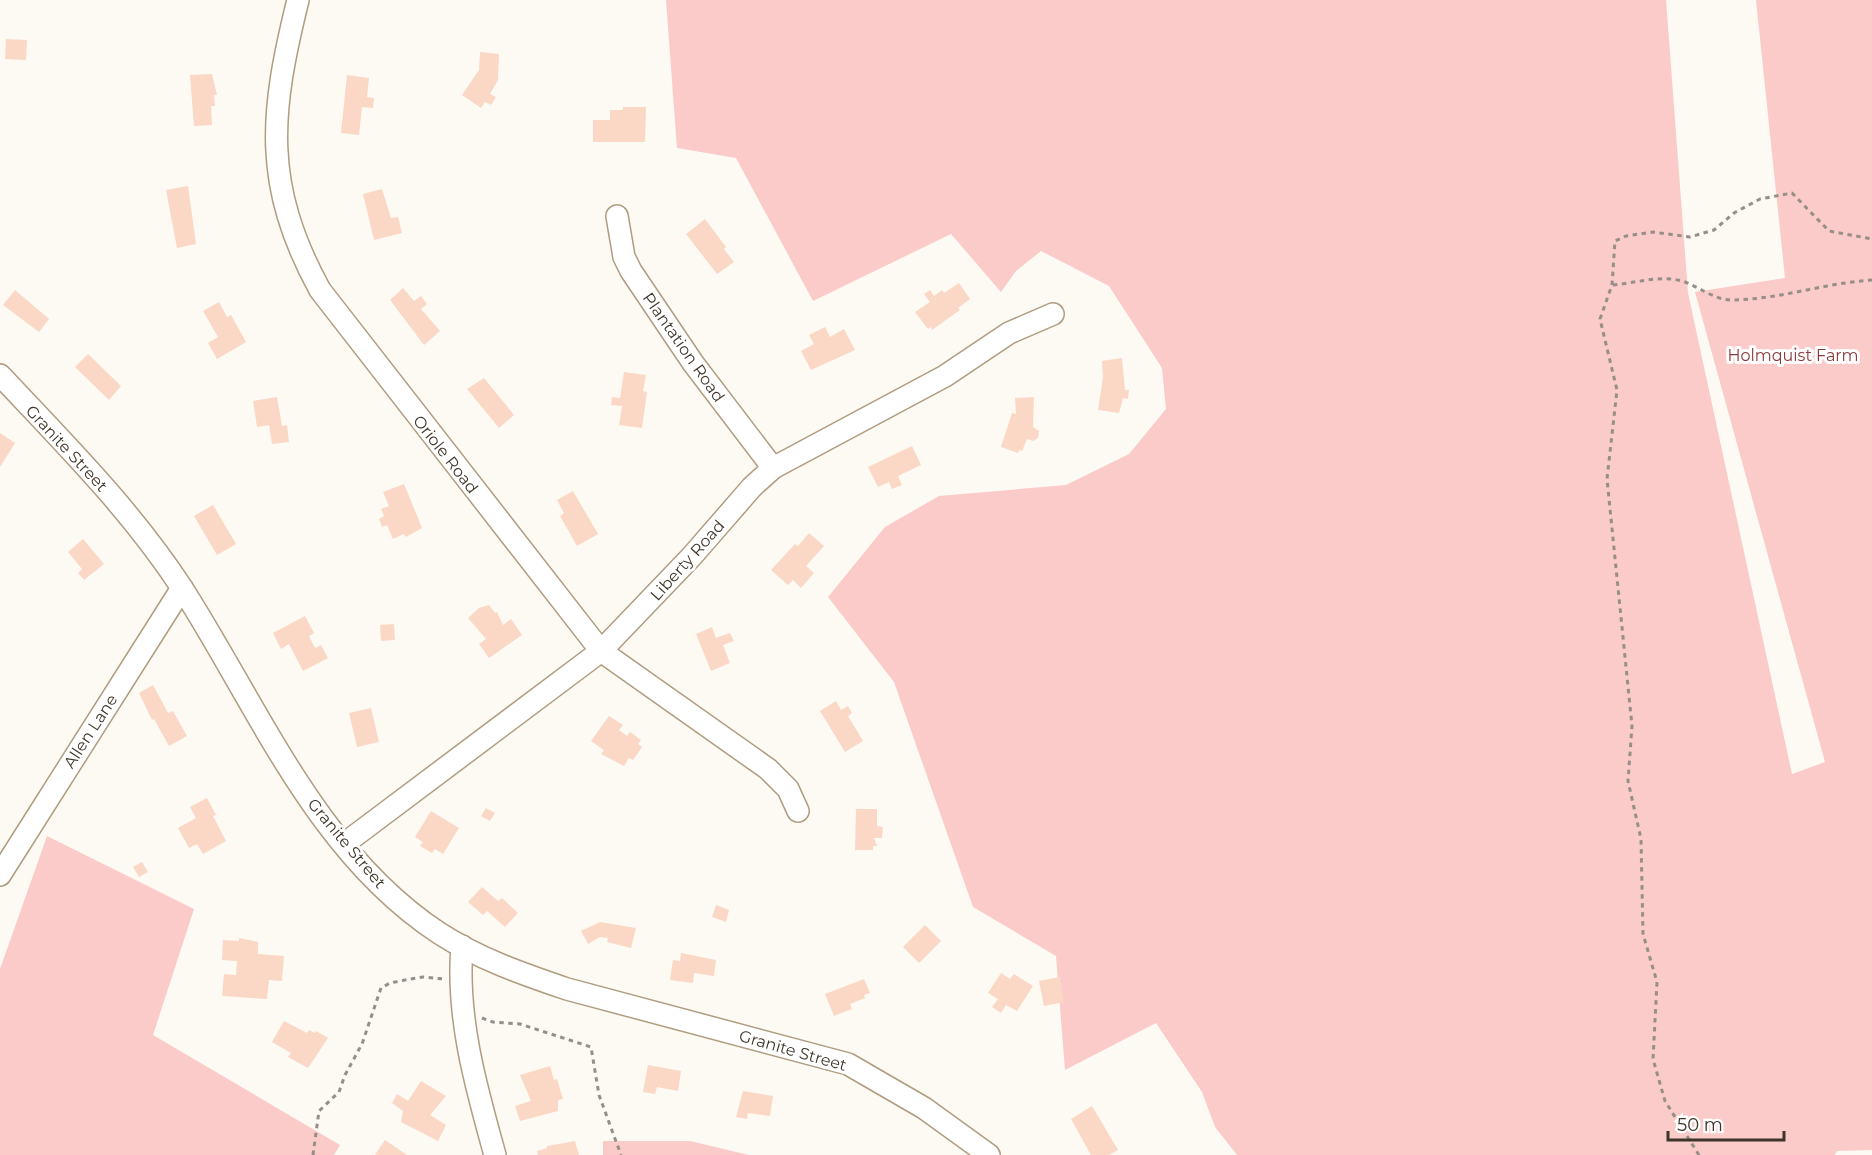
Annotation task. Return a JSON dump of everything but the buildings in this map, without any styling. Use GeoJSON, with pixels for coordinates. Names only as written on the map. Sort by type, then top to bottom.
{"type":"FeatureCollection","features":[{"type":"Feature","properties":{"kind":"street","name":"Oriole Road"},"geometry":{"type":"LineString","coordinates":[[298,0],[279,85],[275,145],[283,201],[303,260],[340,318],[601,651],[768,769],[788,789],[798,811]]}},
{"type":"Feature","properties":{"kind":"street","name":"Plantation Road"},"geometry":{"type":"LineString","coordinates":[[617,216],[624,257],[631,271],[693,363],[773,468]]}},
{"type":"Feature","properties":{"kind":"street","name":"Liberty Road"},"geometry":{"type":"LineString","coordinates":[[344,843],[601,651],[692,556],[752,487],[773,468],[945,376],[1009,333],[1053,314]]}},
{"type":"Feature","properties":{"kind":"street","name":"Granite Street"},"geometry":{"type":"LineString","coordinates":[[0,375],[92,472],[142,532],[182,588],[297,782],[344,843],[392,897],[439,933],[524,975],[567,989],[848,1064],[924,1108],[989,1155]]}},
{"type":"Feature","properties":{"kind":"street","name":"Allen Lane"},"geometry":{"type":"LineString","coordinates":[[0,875],[182,588]]}},
{"type":"Feature","properties":{"kind":"street"},"geometry":{"type":"LineString","coordinates":[[462,946],[461,981],[467,1047],[495,1155]]}},
{"type":"Feature","properties":{"kind":"path"},"geometry":{"type":"LineString","coordinates":[[1699,1155],[1665,1101],[1653,1059],[1657,982],[1643,934],[1641,839],[1628,781],[1632,726],[1607,478],[1617,390],[1600,319],[1612,285],[1615,241],[1626,236],[1653,232],[1690,237],[1714,230],[1734,213],[1760,199],[1792,193],[1829,231],[1872,239]]}},
{"type":"Feature","properties":{"kind":"path"},"geometry":{"type":"LineString","coordinates":[[1612,285],[1659,279],[1680,280],[1727,300],[1804,292],[1845,281],[1872,280]]}},
{"type":"Feature","properties":{"kind":"path"},"geometry":{"type":"LineString","coordinates":[[313,1155],[319,1111],[339,1092],[345,1075],[362,1044],[381,988],[390,982],[423,977],[461,981]]}},
{"type":"Feature","properties":{"kind":"path"},"geometry":{"type":"LineString","coordinates":[[463,1010],[493,1022],[520,1024],[591,1047],[599,1095],[621,1155]]}},
{"type":"Feature","properties":{"kind":"green space","name":"Holmquist Farm"},"geometry":{"type":"Polygon","coordinates":[[[666,0],[1666,0],[1688,293],[1792,774],[1825,762],[1695,292],[1785,278],[1756,0],[1872,0],[1872,1150],[1837,1151],[1835,1155],[1237,1155],[1215,1127],[1202,1092],[1156,1023],[1065,1070],[1056,956],[973,907],[894,682],[828,597],[885,527],[939,496],[1066,485],[1129,454],[1166,409],[1162,368],[1109,286],[1041,251],[1016,271],[1001,292],[951,234],[813,301],[736,158],[677,148],[666,0]]]}},
{"type":"Feature","properties":{"kind":"green space"},"geometry":{"type":"Polygon","coordinates":[[[47,836],[194,909],[153,1035],[340,1145],[334,1155],[0,1155],[0,969],[47,836]]]}},
{"type":"Feature","properties":{"kind":"green space"},"geometry":{"type":"Polygon","coordinates":[[[603,1141],[690,1141],[749,1155],[603,1155],[603,1141]]]}}]}
